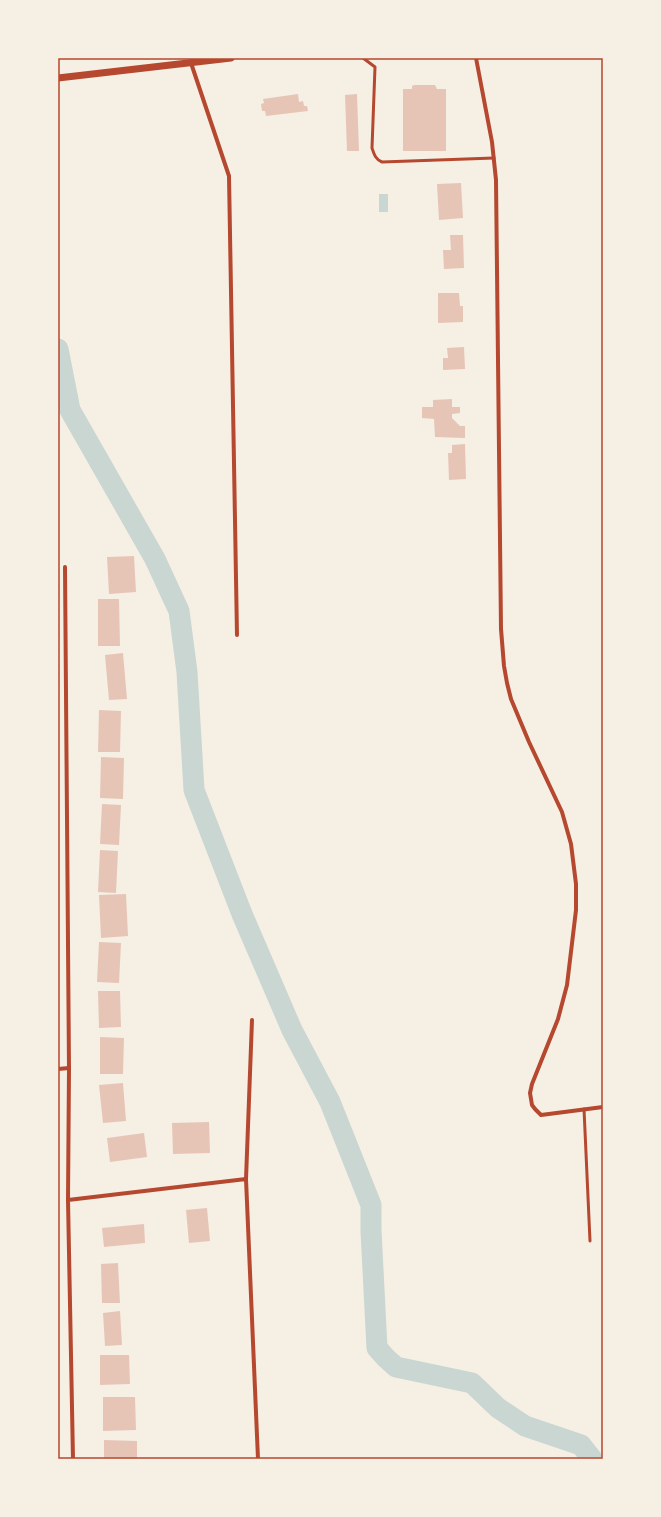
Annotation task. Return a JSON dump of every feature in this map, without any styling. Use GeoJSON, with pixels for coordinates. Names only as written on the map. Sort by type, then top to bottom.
{"type":"FeatureCollection","features":[{"type":"Feature","properties":{"kind":"street"},"geometry":{"type":"LineString","coordinates":[[58,78],[231,58]]}},
{"type":"Feature","properties":{"kind":"street"},"geometry":{"type":"LineString","coordinates":[[476,58],[492,142],[496,180],[502,648],[511,699],[524,731],[562,812],[568,830],[576,884],[576,910],[566,985],[558,1019],[532,1084],[530,1098],[535,1109],[541,1114],[603,1107]]}},
{"type":"Feature","properties":{"kind":"street"},"geometry":{"type":"LineString","coordinates":[[191,62],[229,176],[237,635]]}},
{"type":"Feature","properties":{"kind":"street"},"geometry":{"type":"LineString","coordinates":[[65,567],[69,1068],[68,1200],[73,1459]]}},
{"type":"Feature","properties":{"kind":"street"},"geometry":{"type":"LineString","coordinates":[[252,1020],[246,1179],[258,1459]]}},
{"type":"Feature","properties":{"kind":"street"},"geometry":{"type":"LineString","coordinates":[[58,1069],[69,1068]]}},
{"type":"Feature","properties":{"kind":"street"},"geometry":{"type":"LineString","coordinates":[[68,1200],[246,1179]]}},
{"type":"Feature","properties":{"kind":"lane"},"geometry":{"type":"LineString","coordinates":[[363,58],[375,67],[372,148],[377,160],[382,162],[494,158]]}},
{"type":"Feature","properties":{"kind":"lane"},"geometry":{"type":"LineString","coordinates":[[584,1109],[590,1241]]}},
{"type":"Feature","properties":{"kind":"shaded area"},"geometry":{"type":"Polygon","coordinates":[[[379,194],[388,194],[388,212],[379,212],[379,194]]]}},
{"type":"Feature","properties":{"kind":"building"},"geometry":{"type":"Polygon","coordinates":[[[435,85],[437,89],[446,89],[446,151],[403,151],[403,89],[412,89],[412,86],[435,85]]]}},
{"type":"Feature","properties":{"kind":"building"},"geometry":{"type":"Polygon","coordinates":[[[298,94],[299,102],[303,101],[304,106],[307,106],[308,111],[266,116],[265,111],[262,111],[261,104],[264,103],[263,99],[298,94]]]}},
{"type":"Feature","properties":{"kind":"building"},"geometry":{"type":"Polygon","coordinates":[[[357,94],[359,151],[347,151],[345,95],[357,94]]]}},
{"type":"Feature","properties":{"kind":"building"},"geometry":{"type":"Polygon","coordinates":[[[461,183],[463,218],[439,220],[437,184],[461,183]]]}},
{"type":"Feature","properties":{"kind":"building"},"geometry":{"type":"Polygon","coordinates":[[[450,235],[463,235],[464,268],[444,269],[443,250],[451,250],[450,235]]]}},
{"type":"Feature","properties":{"kind":"building"},"geometry":{"type":"Polygon","coordinates":[[[438,293],[459,293],[460,306],[463,306],[463,322],[438,323],[438,293]]]}},
{"type":"Feature","properties":{"kind":"building"},"geometry":{"type":"Polygon","coordinates":[[[464,347],[465,369],[443,370],[443,358],[448,358],[447,348],[464,347]]]}},
{"type":"Feature","properties":{"kind":"building"},"geometry":{"type":"Polygon","coordinates":[[[452,399],[452,407],[460,407],[460,413],[452,414],[452,418],[460,426],[465,426],[465,438],[435,437],[434,419],[422,418],[422,407],[433,407],[433,400],[452,399]]]}},
{"type":"Feature","properties":{"kind":"building"},"geometry":{"type":"Polygon","coordinates":[[[465,444],[466,479],[449,480],[448,453],[452,453],[452,445],[465,444]]]}},
{"type":"Feature","properties":{"kind":"building"},"geometry":{"type":"Polygon","coordinates":[[[134,556],[136,592],[109,594],[107,557],[134,556]]]}},
{"type":"Feature","properties":{"kind":"building"},"geometry":{"type":"Polygon","coordinates":[[[98,599],[119,599],[120,646],[98,646],[98,599]]]}},
{"type":"Feature","properties":{"kind":"building"},"geometry":{"type":"Polygon","coordinates":[[[123,653],[127,699],[109,700],[105,655],[123,653]]]}},
{"type":"Feature","properties":{"kind":"building"},"geometry":{"type":"Polygon","coordinates":[[[99,710],[121,711],[120,752],[98,752],[99,710]]]}},
{"type":"Feature","properties":{"kind":"building"},"geometry":{"type":"Polygon","coordinates":[[[101,757],[124,758],[123,799],[100,798],[101,757]]]}},
{"type":"Feature","properties":{"kind":"building"},"geometry":{"type":"Polygon","coordinates":[[[102,804],[121,805],[119,845],[100,844],[102,804]]]}},
{"type":"Feature","properties":{"kind":"building"},"geometry":{"type":"Polygon","coordinates":[[[100,850],[118,851],[116,893],[98,892],[100,850]]]}},
{"type":"Feature","properties":{"kind":"building"},"geometry":{"type":"Polygon","coordinates":[[[126,894],[128,936],[101,938],[99,895],[126,894]]]}},
{"type":"Feature","properties":{"kind":"building"},"geometry":{"type":"Polygon","coordinates":[[[99,942],[121,943],[119,983],[97,982],[99,942]]]}},
{"type":"Feature","properties":{"kind":"building"},"geometry":{"type":"Polygon","coordinates":[[[98,991],[120,991],[121,1027],[99,1028],[98,991]]]}},
{"type":"Feature","properties":{"kind":"building"},"geometry":{"type":"Polygon","coordinates":[[[100,1037],[124,1038],[123,1074],[100,1074],[100,1037]]]}},
{"type":"Feature","properties":{"kind":"building"},"geometry":{"type":"Polygon","coordinates":[[[123,1083],[126,1121],[103,1123],[99,1085],[123,1083]]]}},
{"type":"Feature","properties":{"kind":"building"},"geometry":{"type":"Polygon","coordinates":[[[209,1122],[210,1153],[173,1154],[172,1123],[209,1122]]]}},
{"type":"Feature","properties":{"kind":"building"},"geometry":{"type":"Polygon","coordinates":[[[144,1133],[147,1157],[110,1162],[107,1138],[144,1133]]]}},
{"type":"Feature","properties":{"kind":"building"},"geometry":{"type":"Polygon","coordinates":[[[207,1208],[210,1241],[189,1243],[186,1210],[207,1208]]]}},
{"type":"Feature","properties":{"kind":"building"},"geometry":{"type":"Polygon","coordinates":[[[144,1224],[145,1243],[104,1247],[102,1228],[144,1224]]]}},
{"type":"Feature","properties":{"kind":"building"},"geometry":{"type":"Polygon","coordinates":[[[118,1263],[120,1303],[102,1303],[101,1264],[118,1263]]]}},
{"type":"Feature","properties":{"kind":"building"},"geometry":{"type":"Polygon","coordinates":[[[120,1311],[122,1345],[105,1346],[103,1313],[120,1311]]]}},
{"type":"Feature","properties":{"kind":"building"},"geometry":{"type":"Polygon","coordinates":[[[100,1355],[129,1355],[130,1384],[100,1385],[100,1355]]]}},
{"type":"Feature","properties":{"kind":"building"},"geometry":{"type":"Polygon","coordinates":[[[103,1397],[135,1397],[136,1430],[103,1431],[103,1397]]]}},
{"type":"Feature","properties":{"kind":"building"},"geometry":{"type":"Polygon","coordinates":[[[104,1440],[137,1441],[137,1459],[104,1459],[104,1440]]]}},
{"type":"Feature","properties":{"kind":"waterway"},"geometry":{"type":"LineString","coordinates":[[58,349],[70,410],[155,559],[179,611],[187,672],[194,790],[242,914],[292,1030],[330,1102],[371,1205],[377,1348],[396,1367],[472,1383],[498,1408],[525,1426],[581,1445],[592,1459]]}}]}
